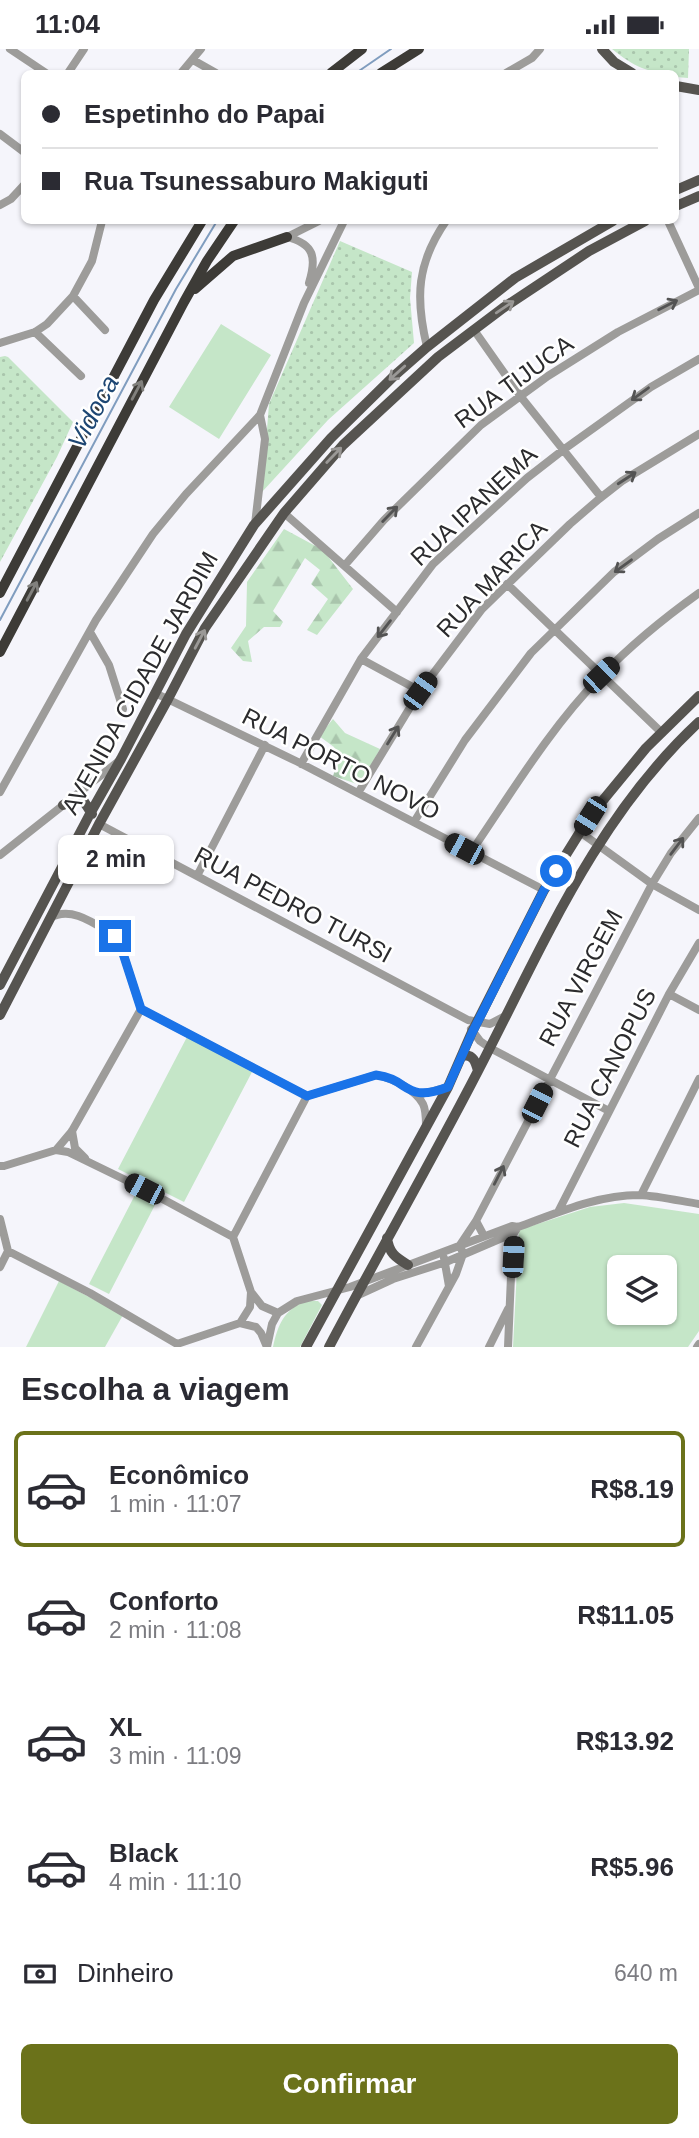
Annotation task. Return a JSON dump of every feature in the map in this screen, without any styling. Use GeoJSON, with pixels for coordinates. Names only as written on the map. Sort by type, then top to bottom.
{"type":"FeatureCollection","features":[{"type":"Feature","properties":{"kind":"highway"},"geometry":{"type":"LineString","coordinates":[[335,70],[362,49]]}},
{"type":"Feature","properties":{"kind":"highway"},"geometry":{"type":"LineString","coordinates":[[386,70],[419,49]]}},
{"type":"Feature","properties":{"kind":"highway"},"geometry":{"type":"LineString","coordinates":[[0,593],[154,300],[200,224]]}},
{"type":"Feature","properties":{"kind":"highway"},"geometry":{"type":"LineString","coordinates":[[0,652],[184,302],[232,224]]}},
{"type":"Feature","properties":{"kind":"highway"},"geometry":{"type":"LineString","coordinates":[[184,302],[233,256],[287,237]]}},
{"type":"Feature","properties":{"kind":"main road"},"geometry":{"type":"LineString","coordinates":[[602,49],[614,62],[627,70]]}},
{"type":"Feature","properties":{"kind":"main road"},"geometry":{"type":"LineString","coordinates":[[679,87],[699,90]]}},
{"type":"Feature","properties":{"kind":"main road"},"geometry":{"type":"LineString","coordinates":[[679,190],[699,180]]}},
{"type":"Feature","properties":{"kind":"main road"},"geometry":{"type":"LineString","coordinates":[[679,205],[699,196]]}},
{"type":"Feature","properties":{"kind":"main road","name":"AVENIDA CIDADE JARDIM"},"geometry":{"type":"LineString","coordinates":[[0,985],[186,634],[254,525],[338,431],[427,347],[515,278],[608,224]]}},
{"type":"Feature","properties":{"kind":"main road","name":"AVENIDA CIDADE JARDIM"},"geometry":{"type":"LineString","coordinates":[[0,1014],[205,628],[284,513],[329,460],[438,357],[503,308],[589,251],[639,224]]}},
{"type":"Feature","properties":{"kind":"main road"},"geometry":{"type":"LineString","coordinates":[[306,1347],[448,1087],[472,1033],[473,1021],[544,890],[605,798],[646,748],[699,696]]}},
{"type":"Feature","properties":{"kind":"main road"},"geometry":{"type":"LineString","coordinates":[[329,1347],[478,1071],[567,895],[597,845],[634,792],[671,747],[699,722]]}},
{"type":"Feature","properties":{"kind":"main road"},"geometry":{"type":"LineString","coordinates":[[63,805],[76,799],[83,800],[99,824]]}},
{"type":"Feature","properties":{"kind":"main road"},"geometry":{"type":"LineString","coordinates":[[463,1056],[476,1062],[478,1071]]}},
{"type":"Feature","properties":{"kind":"main road"},"geometry":{"type":"LineString","coordinates":[[387,1238],[389,1251],[408,1265]]}},
{"type":"Feature","properties":{"kind":"street"},"geometry":{"type":"LineString","coordinates":[[10,49],[42,70]]}},
{"type":"Feature","properties":{"kind":"street"},"geometry":{"type":"LineString","coordinates":[[70,70],[84,49]]}},
{"type":"Feature","properties":{"kind":"street"},"geometry":{"type":"LineString","coordinates":[[184,70],[201,49]]}},
{"type":"Feature","properties":{"kind":"street"},"geometry":{"type":"LineString","coordinates":[[511,70],[532,58],[540,49]]}},
{"type":"Feature","properties":{"kind":"street"},"geometry":{"type":"LineString","coordinates":[[193,60],[211,70]]}},
{"type":"Feature","properties":{"kind":"street"},"geometry":{"type":"LineString","coordinates":[[0,134],[21,150]]}},
{"type":"Feature","properties":{"kind":"street"},"geometry":{"type":"LineString","coordinates":[[0,205],[11,199],[21,188]]}},
{"type":"Feature","properties":{"kind":"street"},"geometry":{"type":"LineString","coordinates":[[0,343],[35,332],[47,324],[73,296],[92,261],[101,224]]}},
{"type":"Feature","properties":{"kind":"street"},"geometry":{"type":"LineString","coordinates":[[287,237],[313,224]]}},
{"type":"Feature","properties":{"kind":"street"},"geometry":{"type":"LineString","coordinates":[[0,792],[90,632],[153,534],[186,494],[260,415],[304,303],[343,224]]}},
{"type":"Feature","properties":{"kind":"street"},"geometry":{"type":"LineString","coordinates":[[427,347],[419,311],[421,279],[425,260],[444,224]]}},
{"type":"Feature","properties":{"kind":"street"},"geometry":{"type":"LineString","coordinates":[[669,224],[699,289]]}},
{"type":"Feature","properties":{"kind":"street"},"geometry":{"type":"LineString","coordinates":[[287,237],[302,241],[311,250],[312,275],[304,303]]}},
{"type":"Feature","properties":{"kind":"street","name":"RUA TIJUCA"},"geometry":{"type":"LineString","coordinates":[[345,565],[384,520],[481,425],[548,376],[618,332],[699,289]]}},
{"type":"Feature","properties":{"kind":"street"},"geometry":{"type":"LineString","coordinates":[[73,296],[105,330]]}},
{"type":"Feature","properties":{"kind":"street"},"geometry":{"type":"LineString","coordinates":[[422,327],[441,336]]}},
{"type":"Feature","properties":{"kind":"street"},"geometry":{"type":"LineString","coordinates":[[474,330],[521,397],[601,497]]}},
{"type":"Feature","properties":{"kind":"street"},"geometry":{"type":"LineString","coordinates":[[35,332],[81,376]]}},
{"type":"Feature","properties":{"kind":"street","name":"RUA IPANEMA"},"geometry":{"type":"LineString","coordinates":[[301,764],[361,659],[433,565],[527,478],[563,450],[651,387],[699,359]]}},
{"type":"Feature","properties":{"kind":"street"},"geometry":{"type":"LineString","coordinates":[[254,525],[265,439],[260,415]]}},
{"type":"Feature","properties":{"kind":"street","name":"RUA MARICA"},"geometry":{"type":"LineString","coordinates":[[358,793],[420,691],[482,609],[601,497],[622,481],[699,434]]}},
{"type":"Feature","properties":{"kind":"street"},"geometry":{"type":"LineString","coordinates":[[284,513],[397,612]]}},
{"type":"Feature","properties":{"kind":"street"},"geometry":{"type":"LineString","coordinates":[[414,822],[465,740],[524,662],[554,629],[614,572],[699,513]]}},
{"type":"Feature","properties":{"kind":"street"},"geometry":{"type":"LineString","coordinates":[[508,584],[662,733]]}},
{"type":"Feature","properties":{"kind":"street"},"geometry":{"type":"LineString","coordinates":[[471,852],[543,746],[601,675],[643,636],[699,593]]}},
{"type":"Feature","properties":{"kind":"street"},"geometry":{"type":"LineString","coordinates":[[90,632],[109,665],[123,709]]}},
{"type":"Feature","properties":{"kind":"street"},"geometry":{"type":"LineString","coordinates":[[361,659],[420,691]]}},
{"type":"Feature","properties":{"kind":"street","name":"RUA PORTO NOVO"},"geometry":{"type":"LineString","coordinates":[[155,693],[265,745],[544,890]]}},
{"type":"Feature","properties":{"kind":"street"},"geometry":{"type":"LineString","coordinates":[[197,876],[265,745]]}},
{"type":"Feature","properties":{"kind":"street"},"geometry":{"type":"LineString","coordinates":[[0,856],[121,759]]}},
{"type":"Feature","properties":{"kind":"street","name":"RUA VIRGEM"},"geometry":{"type":"LineString","coordinates":[[416,1347],[456,1274],[461,1249],[652,884],[671,853],[699,818]]}},
{"type":"Feature","properties":{"kind":"street","name":"RUA PEDRO TURSI"},"geometry":{"type":"LineString","coordinates":[[99,824],[473,1021]]}},
{"type":"Feature","properties":{"kind":"street"},"geometry":{"type":"LineString","coordinates":[[580,832],[652,884],[699,910]]}},
{"type":"Feature","properties":{"kind":"street"},"geometry":{"type":"LineString","coordinates":[[63,892],[78,916]]}},
{"type":"Feature","properties":{"kind":"street"},"geometry":{"type":"LineString","coordinates":[[50,918],[64,913],[78,916],[115,936],[141,1009],[307,1096],[376,1075],[384,1076],[412,1092],[423,1104],[426,1126]]}},
{"type":"Feature","properties":{"kind":"street","name":"RUA CANOPUS"},"geometry":{"type":"LineString","coordinates":[[558,1212],[669,995],[699,943]]}},
{"type":"Feature","properties":{"kind":"street"},"geometry":{"type":"LineString","coordinates":[[669,995],[699,1010]]}},
{"type":"Feature","properties":{"kind":"street"},"geometry":{"type":"LineString","coordinates":[[56,1150],[72,1131],[141,1009]]}},
{"type":"Feature","properties":{"kind":"street"},"geometry":{"type":"LineString","coordinates":[[473,1021],[490,1024],[508,1014]]}},
{"type":"Feature","properties":{"kind":"street"},"geometry":{"type":"LineString","coordinates":[[472,1033],[489,1048],[609,1111]]}},
{"type":"Feature","properties":{"kind":"street"},"geometry":{"type":"LineString","coordinates":[[641,1195],[699,1079]]}},
{"type":"Feature","properties":{"kind":"street"},"geometry":{"type":"LineString","coordinates":[[412,1092],[422,1094],[448,1087]]}},
{"type":"Feature","properties":{"kind":"street"},"geometry":{"type":"LineString","coordinates":[[233,1237],[307,1096]]}},
{"type":"Feature","properties":{"kind":"street"},"geometry":{"type":"LineString","coordinates":[[72,1131],[75,1148],[90,1162]]}},
{"type":"Feature","properties":{"kind":"street"},"geometry":{"type":"LineString","coordinates":[[1,1167],[56,1150],[68,1152],[233,1237],[251,1292],[262,1306],[278,1313]]}},
{"type":"Feature","properties":{"kind":"street"},"geometry":{"type":"LineString","coordinates":[[267,1347],[272,1324],[278,1313],[297,1301],[365,1281],[442,1252],[461,1249],[558,1212],[589,1202],[623,1196],[641,1195],[699,1204]]}},
{"type":"Feature","properties":{"kind":"street"},"geometry":{"type":"LineString","coordinates":[[0,1219],[8,1251],[0,1267]]}},
{"type":"Feature","properties":{"kind":"street"},"geometry":{"type":"LineString","coordinates":[[476,1221],[484,1236]]}},
{"type":"Feature","properties":{"kind":"street"},"geometry":{"type":"LineString","coordinates":[[356,1296],[393,1279],[446,1262],[461,1249],[484,1236],[515,1229]]}},
{"type":"Feature","properties":{"kind":"street"},"geometry":{"type":"LineString","coordinates":[[508,1347],[515,1229]]}},
{"type":"Feature","properties":{"kind":"street"},"geometry":{"type":"LineString","coordinates":[[8,1251],[90,1293],[176,1346],[240,1323],[256,1327],[267,1347]]}},
{"type":"Feature","properties":{"kind":"street"},"geometry":{"type":"LineString","coordinates":[[442,1252],[449,1286]]}},
{"type":"Feature","properties":{"kind":"street"},"geometry":{"type":"LineString","coordinates":[[240,1323],[250,1307],[251,1292]]}},
{"type":"Feature","properties":{"kind":"street"},"geometry":{"type":"LineString","coordinates":[[489,1347],[510,1305]]}},
{"type":"Feature","properties":{"kind":"green space"},"geometry":{"type":"Polygon","coordinates":[[[612,49],[689,49],[688,78],[679,77],[679,70],[649,70],[627,60],[612,49]]]}},
{"type":"Feature","properties":{"kind":"green space"},"geometry":{"type":"Polygon","coordinates":[[[340,241],[412,272],[410,298],[414,343],[328,420],[262,492],[269,404],[340,241]]]}},
{"type":"Feature","properties":{"kind":"green space"},"geometry":{"type":"Polygon","coordinates":[[[221,324],[271,355],[219,439],[169,407],[221,324]]]}},
{"type":"Feature","properties":{"kind":"green space"},"geometry":{"type":"Polygon","coordinates":[[[5,356],[73,422],[0,562],[0,357],[5,356]]]}},
{"type":"Feature","properties":{"kind":"green space"},"geometry":{"type":"Polygon","coordinates":[[[284,529],[323,550],[353,589],[317,635],[307,630],[328,599],[311,584],[320,570],[305,558],[273,611],[283,622],[280,627],[264,627],[248,641],[252,662],[243,661],[231,648],[246,626],[247,582],[284,529]]]}},
{"type":"Feature","properties":{"kind":"green space"},"geometry":{"type":"Polygon","coordinates":[[[333,719],[345,733],[380,749],[360,785],[333,776],[339,758],[334,747],[319,736],[333,719]]]}},
{"type":"Feature","properties":{"kind":"green space"},"geometry":{"type":"Polygon","coordinates":[[[187,1037],[252,1072],[184,1202],[118,1169],[187,1037]]]}},
{"type":"Feature","properties":{"kind":"green space"},"geometry":{"type":"Polygon","coordinates":[[[136,1193],[156,1203],[109,1294],[89,1284],[136,1193]]]}},
{"type":"Feature","properties":{"kind":"green space"},"geometry":{"type":"Polygon","coordinates":[[[624,1203],[699,1214],[699,1331],[688,1347],[513,1347],[519,1230],[590,1207],[624,1203]]]}},
{"type":"Feature","properties":{"kind":"green space"},"geometry":{"type":"Polygon","coordinates":[[[59,1281],[123,1315],[105,1347],[26,1347],[59,1281]]]}},
{"type":"Feature","properties":{"kind":"green space"},"geometry":{"type":"Polygon","coordinates":[[[306,1301],[318,1301],[322,1305],[300,1347],[273,1347],[277,1331],[287,1313],[306,1301]]]}},
{"type":"Feature","properties":{"kind":"waterway","name":"Vidoca"},"geometry":{"type":"LineString","coordinates":[[360,70],[391,49]]}},
{"type":"Feature","properties":{"kind":"waterway","name":"Vidoca"},"geometry":{"type":"LineString","coordinates":[[0,620],[176,289],[215,224]]}},
{"type":"Feature","properties":{"kind":"route"},"geometry":{"type":"LineString","coordinates":[[115,936],[141,1009],[307,1096],[376,1075],[384,1076],[412,1092],[422,1094],[448,1087],[471,1034],[556,871]]}}]}
